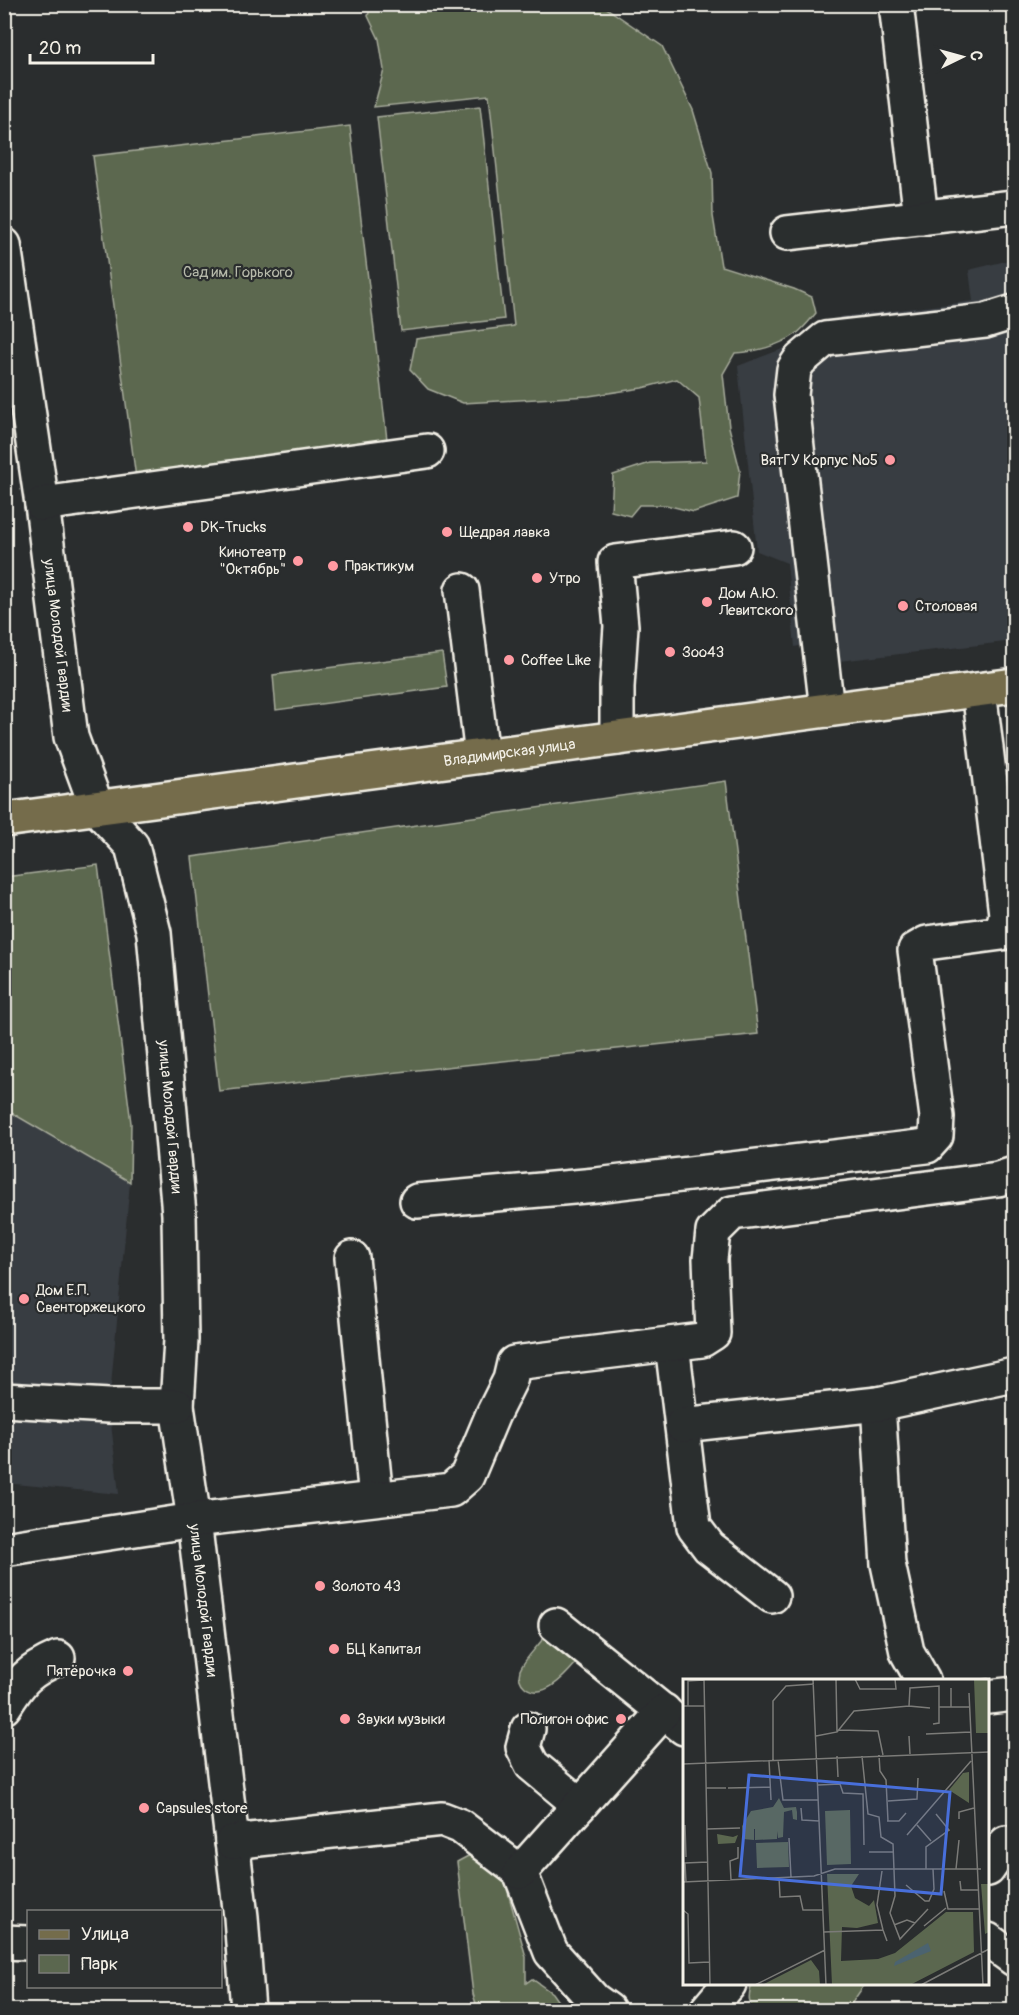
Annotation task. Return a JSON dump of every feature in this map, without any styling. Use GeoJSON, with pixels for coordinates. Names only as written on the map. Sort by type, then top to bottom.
{"type":"FeatureCollection","features":[{"type":"Feature","properties":{"kind":"main road","name":"Владимирская улица"},"geometry":{"type":"LineString","coordinates":[[4,820],[1014,685]]}},
{"type":"Feature","properties":{"kind":"street"},"geometry":{"type":"LineString","coordinates":[[896,4],[921,218]]}},
{"type":"Feature","properties":{"kind":"street"},"geometry":{"type":"LineString","coordinates":[[787,233],[1014,207]]}},
{"type":"Feature","properties":{"kind":"street","name":"улица Молодой Гвардии"},"geometry":{"type":"LineString","coordinates":[[4,245],[15,391],[42,504],[71,737],[98,808],[132,846],[154,933],[179,1214],[181,1340],[177,1406],[194,1520],[232,1842],[231,1918],[248,2010]]}},
{"type":"Feature","properties":{"kind":"street"},"geometry":{"type":"LineString","coordinates":[[826,710],[791,395],[794,369],[800,360],[825,339],[985,321],[1014,312]]}},
{"type":"Feature","properties":{"kind":"street"},"geometry":{"type":"LineString","coordinates":[[42,504],[427,451]]}},
{"type":"Feature","properties":{"kind":"street"},"geometry":{"type":"LineString","coordinates":[[617,738],[616,687],[621,626],[615,562],[734,547]]}},
{"type":"Feature","properties":{"kind":"street"},"geometry":{"type":"LineString","coordinates":[[462,590],[482,756]]}},
{"type":"Feature","properties":{"kind":"street"},"geometry":{"type":"LineString","coordinates":[[417,1201],[596,1185],[927,1146],[936,1136],[937,1117],[915,950],[927,943],[1002,933],[1006,915],[979,690]]}},
{"type":"Feature","properties":{"kind":"street"},"geometry":{"type":"LineString","coordinates":[[4,1549],[194,1520],[451,1490],[467,1476],[510,1380],[514,1363],[702,1340],[713,1333],[710,1259],[713,1232],[732,1213],[998,1179],[1014,1174]]}},
{"type":"Feature","properties":{"kind":"street"},"geometry":{"type":"LineString","coordinates":[[352,1258],[376,1498]]}},
{"type":"Feature","properties":{"kind":"street"},"geometry":{"type":"LineString","coordinates":[[672,1344],[694,1527],[709,1547],[772,1596]]}},
{"type":"Feature","properties":{"kind":"street"},"geometry":{"type":"LineString","coordinates":[[682,1425],[878,1404],[1014,1375]]}},
{"type":"Feature","properties":{"kind":"street"},"geometry":{"type":"LineString","coordinates":[[4,1400],[109,1406],[177,1406]]}},
{"type":"Feature","properties":{"kind":"street"},"geometry":{"type":"LineString","coordinates":[[878,1404],[888,1564],[907,1652],[922,1679]]}},
{"type":"Feature","properties":{"kind":"street"},"geometry":{"type":"LineString","coordinates":[[520,1872],[580,1805],[674,1719],[556,1625]]}},
{"type":"Feature","properties":{"kind":"street"},"geometry":{"type":"LineString","coordinates":[[4,1707],[21,1681],[40,1666],[57,1658]]}},
{"type":"Feature","properties":{"kind":"street"},"geometry":{"type":"LineString","coordinates":[[989,1697],[1014,1694]]}},
{"type":"Feature","properties":{"kind":"street"},"geometry":{"type":"LineString","coordinates":[[528,1729],[523,1747],[532,1765],[580,1805]]}},
{"type":"Feature","properties":{"kind":"street"},"geometry":{"type":"LineString","coordinates":[[232,1842],[442,1819],[459,1826],[520,1872],[551,1952],[594,2000],[608,2010]]}},
{"type":"Feature","properties":{"kind":"street"},"geometry":{"type":"LineString","coordinates":[[989,1866],[1006,1843]]}},
{"type":"Feature","properties":{"kind":"street"},"geometry":{"type":"LineString","coordinates":[[989,1941],[1014,1959]]}},
{"type":"Feature","properties":{"kind":"street"},"geometry":{"type":"LineString","coordinates":[[4,1942],[27,1943]]}},
{"type":"Feature","properties":{"kind":"shaded area"},"geometry":{"type":"Polygon","coordinates":[[[1014,259],[1014,641],[821,663],[819,641],[795,647],[787,563],[757,551],[738,366],[839,327],[839,317],[973,301],[969,270],[1014,259]]]}},
{"type":"Feature","properties":{"kind":"shaded area"},"geometry":{"type":"Polygon","coordinates":[[[4,1109],[130,1182],[109,1406],[119,1494],[5,1483],[4,1109]]]}},
{"type":"Feature","properties":{"kind":"green space"},"geometry":{"type":"Polygon","coordinates":[[[371,5],[602,5],[662,46],[693,110],[712,173],[713,216],[721,266],[812,297],[816,313],[799,332],[782,342],[759,350],[735,353],[723,374],[729,427],[740,470],[737,498],[694,512],[666,505],[639,505],[630,516],[611,511],[613,475],[650,463],[706,461],[699,398],[677,379],[642,388],[589,396],[463,403],[428,389],[410,370],[416,339],[514,326],[489,95],[374,107],[384,70],[379,39],[368,16],[371,5]]]}},
{"type":"Feature","properties":{"kind":"green space"},"geometry":{"type":"Polygon","coordinates":[[[480,106],[504,319],[401,331],[377,117],[480,106]]]}},
{"type":"Feature","properties":{"kind":"green space","name":"Сад им. Горького"},"geometry":{"type":"Polygon","coordinates":[[[350,126],[388,448],[136,478],[93,156],[350,126]]]}},
{"type":"Feature","properties":{"kind":"green space"},"geometry":{"type":"Polygon","coordinates":[[[442,653],[447,687],[276,710],[273,675],[442,653]]]}},
{"type":"Feature","properties":{"kind":"green space"},"geometry":{"type":"Polygon","coordinates":[[[726,781],[758,1034],[219,1091],[192,857],[726,781]]]}},
{"type":"Feature","properties":{"kind":"green space"},"geometry":{"type":"Polygon","coordinates":[[[98,865],[131,1123],[130,1182],[5,1109],[5,877],[98,865]]]}},
{"type":"Feature","properties":{"kind":"green space"},"geometry":{"type":"Polygon","coordinates":[[[543,1639],[576,1663],[553,1685],[539,1691],[532,1691],[522,1684],[519,1672],[524,1662],[543,1639]]]}},
{"type":"Feature","properties":{"kind":"green space"},"geometry":{"type":"Polygon","coordinates":[[[472,1854],[504,1878],[526,1957],[526,1983],[532,1979],[552,1993],[564,2010],[478,2010],[473,1994],[457,1862],[472,1854]]]}},
{"type":"Feature","properties":{"kind":"green space"},"geometry":{"type":"Polygon","coordinates":[[[752,1985],[864,1985],[847,2010],[754,2010],[750,2004],[752,1985]]]}},
{"type":"Feature","properties":{"kind":"place","name":"ВятГУ Корпус №5"},"geometry":{"type":"Point","coordinates":[890,460]}},
{"type":"Feature","properties":{"kind":"place","name":"DK-Trucks"},"geometry":{"type":"Point","coordinates":[188,527]}},
{"type":"Feature","properties":{"kind":"place","name":"Щедрая лавка"},"geometry":{"type":"Point","coordinates":[447,532]}},
{"type":"Feature","properties":{"kind":"place","name":"Кинотеатр \"Октябрь\""},"geometry":{"type":"Point","coordinates":[298,561]}},
{"type":"Feature","properties":{"kind":"place","name":"Практикум"},"geometry":{"type":"Point","coordinates":[333,566]}},
{"type":"Feature","properties":{"kind":"place","name":"Утро"},"geometry":{"type":"Point","coordinates":[537,578]}},
{"type":"Feature","properties":{"kind":"place","name":"Дом А.Ю. Левитского"},"geometry":{"type":"Point","coordinates":[707,602]}},
{"type":"Feature","properties":{"kind":"place","name":"Столовая"},"geometry":{"type":"Point","coordinates":[903,606]}},
{"type":"Feature","properties":{"kind":"place","name":"Зоо43"},"geometry":{"type":"Point","coordinates":[670,652]}},
{"type":"Feature","properties":{"kind":"place","name":"Coffee Like"},"geometry":{"type":"Point","coordinates":[509,660]}},
{"type":"Feature","properties":{"kind":"place","name":"Дом Е.П. Свенторжецкого"},"geometry":{"type":"Point","coordinates":[24,1299]}},
{"type":"Feature","properties":{"kind":"place","name":"Золото 43"},"geometry":{"type":"Point","coordinates":[320,1586]}},
{"type":"Feature","properties":{"kind":"place","name":"БЦ Капитал"},"geometry":{"type":"Point","coordinates":[334,1649]}},
{"type":"Feature","properties":{"kind":"place","name":"Пятёрочка"},"geometry":{"type":"Point","coordinates":[128,1671]}},
{"type":"Feature","properties":{"kind":"place","name":"Звуки музыки"},"geometry":{"type":"Point","coordinates":[345,1719]}},
{"type":"Feature","properties":{"kind":"place","name":"Полигон офис"},"geometry":{"type":"Point","coordinates":[621,1719]}},
{"type":"Feature","properties":{"kind":"place","name":"Capsules store"},"geometry":{"type":"Point","coordinates":[144,1808]}}]}
